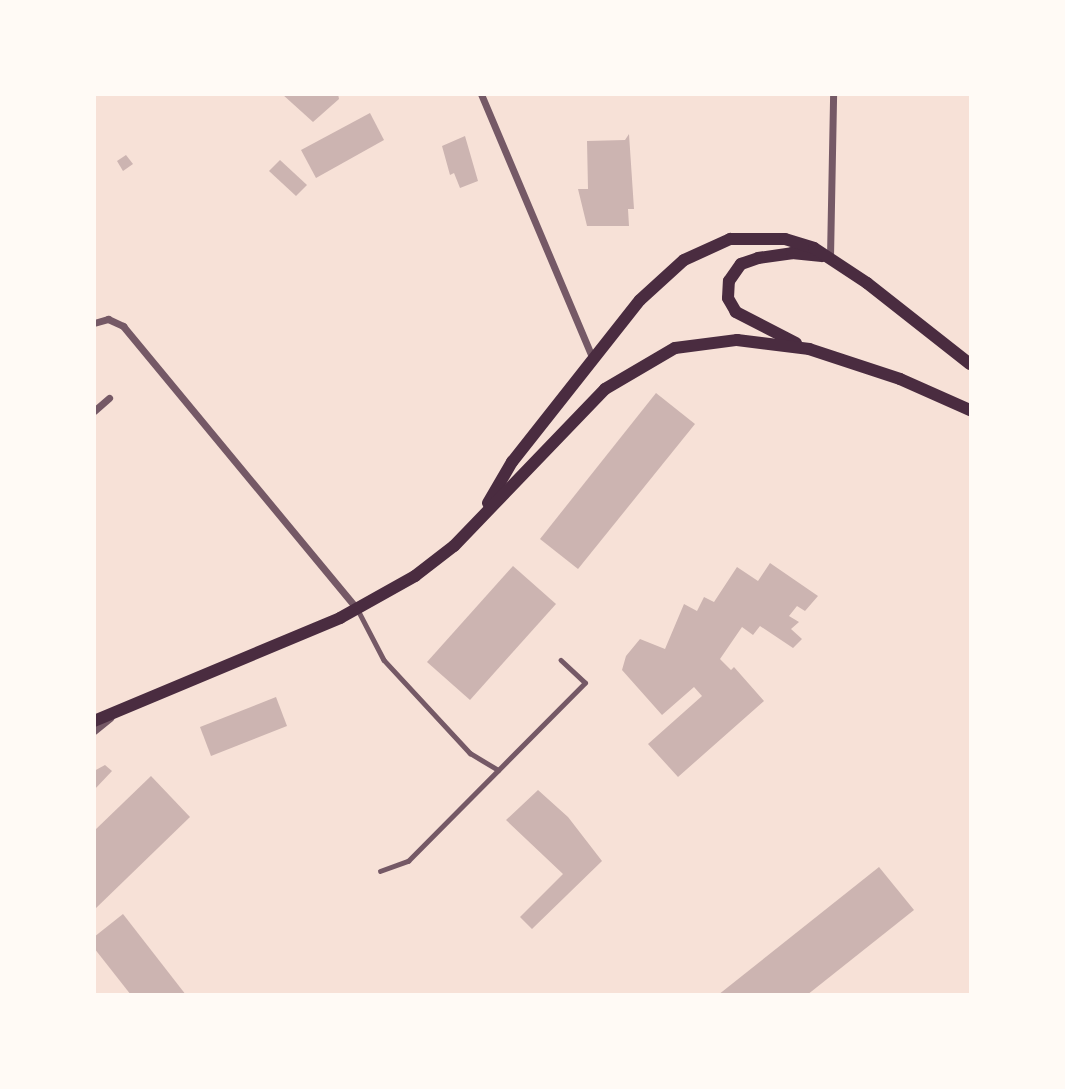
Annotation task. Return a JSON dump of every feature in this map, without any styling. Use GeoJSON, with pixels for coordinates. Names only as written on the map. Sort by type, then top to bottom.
{"type":"FeatureCollection","features":[{"type":"Feature","properties":{"kind":"main road"},"geometry":{"type":"LineString","coordinates":[[481,516],[512,462],[593,359],[666,274],[712,245],[743,237],[775,238],[830,257],[971,364]]}},
{"type":"Feature","properties":{"kind":"main road"},"geometry":{"type":"LineString","coordinates":[[830,257],[792,253],[758,258],[741,264],[729,281],[728,298],[736,312],[809,349],[900,379],[971,410]]}},
{"type":"Feature","properties":{"kind":"main road"},"geometry":{"type":"LineString","coordinates":[[94,721],[358,609],[429,567],[596,397],[653,357],[675,348],[721,341],[809,349]]}},
{"type":"Feature","properties":{"kind":"street"},"geometry":{"type":"LineString","coordinates":[[481,94],[593,359]]}},
{"type":"Feature","properties":{"kind":"street"},"geometry":{"type":"LineString","coordinates":[[830,257],[833,94]]}},
{"type":"Feature","properties":{"kind":"street"},"geometry":{"type":"LineString","coordinates":[[94,323],[104,318],[117,322],[141,347],[358,609]]}},
{"type":"Feature","properties":{"kind":"street"},"geometry":{"type":"LineString","coordinates":[[94,411],[109,398]]}},
{"type":"Feature","properties":{"kind":"street"},"geometry":{"type":"LineString","coordinates":[[94,731],[120,711]]}},
{"type":"Feature","properties":{"kind":"lane"},"geometry":{"type":"LineString","coordinates":[[358,609],[384,660],[470,753],[498,770]]}},
{"type":"Feature","properties":{"kind":"lane"},"geometry":{"type":"LineString","coordinates":[[380,871],[408,861],[585,683],[561,661]]}},
{"type":"Feature","properties":{"kind":"building"},"geometry":{"type":"Polygon","coordinates":[[[282,94],[338,94],[339,99],[313,122],[282,94]]]}},
{"type":"Feature","properties":{"kind":"building"},"geometry":{"type":"Polygon","coordinates":[[[370,113],[384,140],[316,178],[301,150],[370,113]]]}},
{"type":"Feature","properties":{"kind":"building"},"geometry":{"type":"Polygon","coordinates":[[[629,134],[634,209],[628,209],[629,226],[587,226],[578,189],[588,189],[587,141],[625,140],[629,134]]]}},
{"type":"Feature","properties":{"kind":"building"},"geometry":{"type":"Polygon","coordinates":[[[465,136],[478,181],[460,188],[454,173],[450,175],[442,146],[465,136]]]}},
{"type":"Feature","properties":{"kind":"building"},"geometry":{"type":"Polygon","coordinates":[[[126,155],[133,164],[123,171],[117,161],[126,155]]]}},
{"type":"Feature","properties":{"kind":"building"},"geometry":{"type":"Polygon","coordinates":[[[280,160],[307,185],[296,196],[269,171],[280,160]]]}},
{"type":"Feature","properties":{"kind":"building"},"geometry":{"type":"Polygon","coordinates":[[[656,393],[695,424],[578,569],[540,539],[656,393]]]}},
{"type":"Feature","properties":{"kind":"building"},"geometry":{"type":"Polygon","coordinates":[[[770,563],[818,596],[805,611],[797,606],[789,616],[799,622],[791,629],[802,639],[793,648],[760,626],[753,635],[742,627],[720,659],[731,670],[734,667],[764,701],[678,777],[648,744],[702,696],[694,687],[662,715],[622,670],[626,656],[640,639],[665,649],[684,604],[697,611],[704,597],[714,602],[737,567],[758,581],[770,563]]]}},
{"type":"Feature","properties":{"kind":"building"},"geometry":{"type":"Polygon","coordinates":[[[513,566],[556,604],[470,700],[427,662],[513,566]]]}},
{"type":"Feature","properties":{"kind":"building"},"geometry":{"type":"Polygon","coordinates":[[[276,697],[287,726],[211,756],[200,727],[276,697]]]}},
{"type":"Feature","properties":{"kind":"building"},"geometry":{"type":"Polygon","coordinates":[[[105,765],[112,771],[94,790],[94,771],[105,765]]]}},
{"type":"Feature","properties":{"kind":"building"},"geometry":{"type":"Polygon","coordinates":[[[151,776],[190,817],[94,910],[94,831],[151,776]]]}},
{"type":"Feature","properties":{"kind":"building"},"geometry":{"type":"Polygon","coordinates":[[[538,790],[568,817],[602,861],[532,929],[520,917],[563,874],[506,820],[538,790]]]}},
{"type":"Feature","properties":{"kind":"building"},"geometry":{"type":"Polygon","coordinates":[[[879,867],[914,910],[807,995],[718,995],[879,867]]]}},
{"type":"Feature","properties":{"kind":"building"},"geometry":{"type":"Polygon","coordinates":[[[123,914],[186,995],[131,995],[94,948],[94,937],[123,914]]]}}]}
